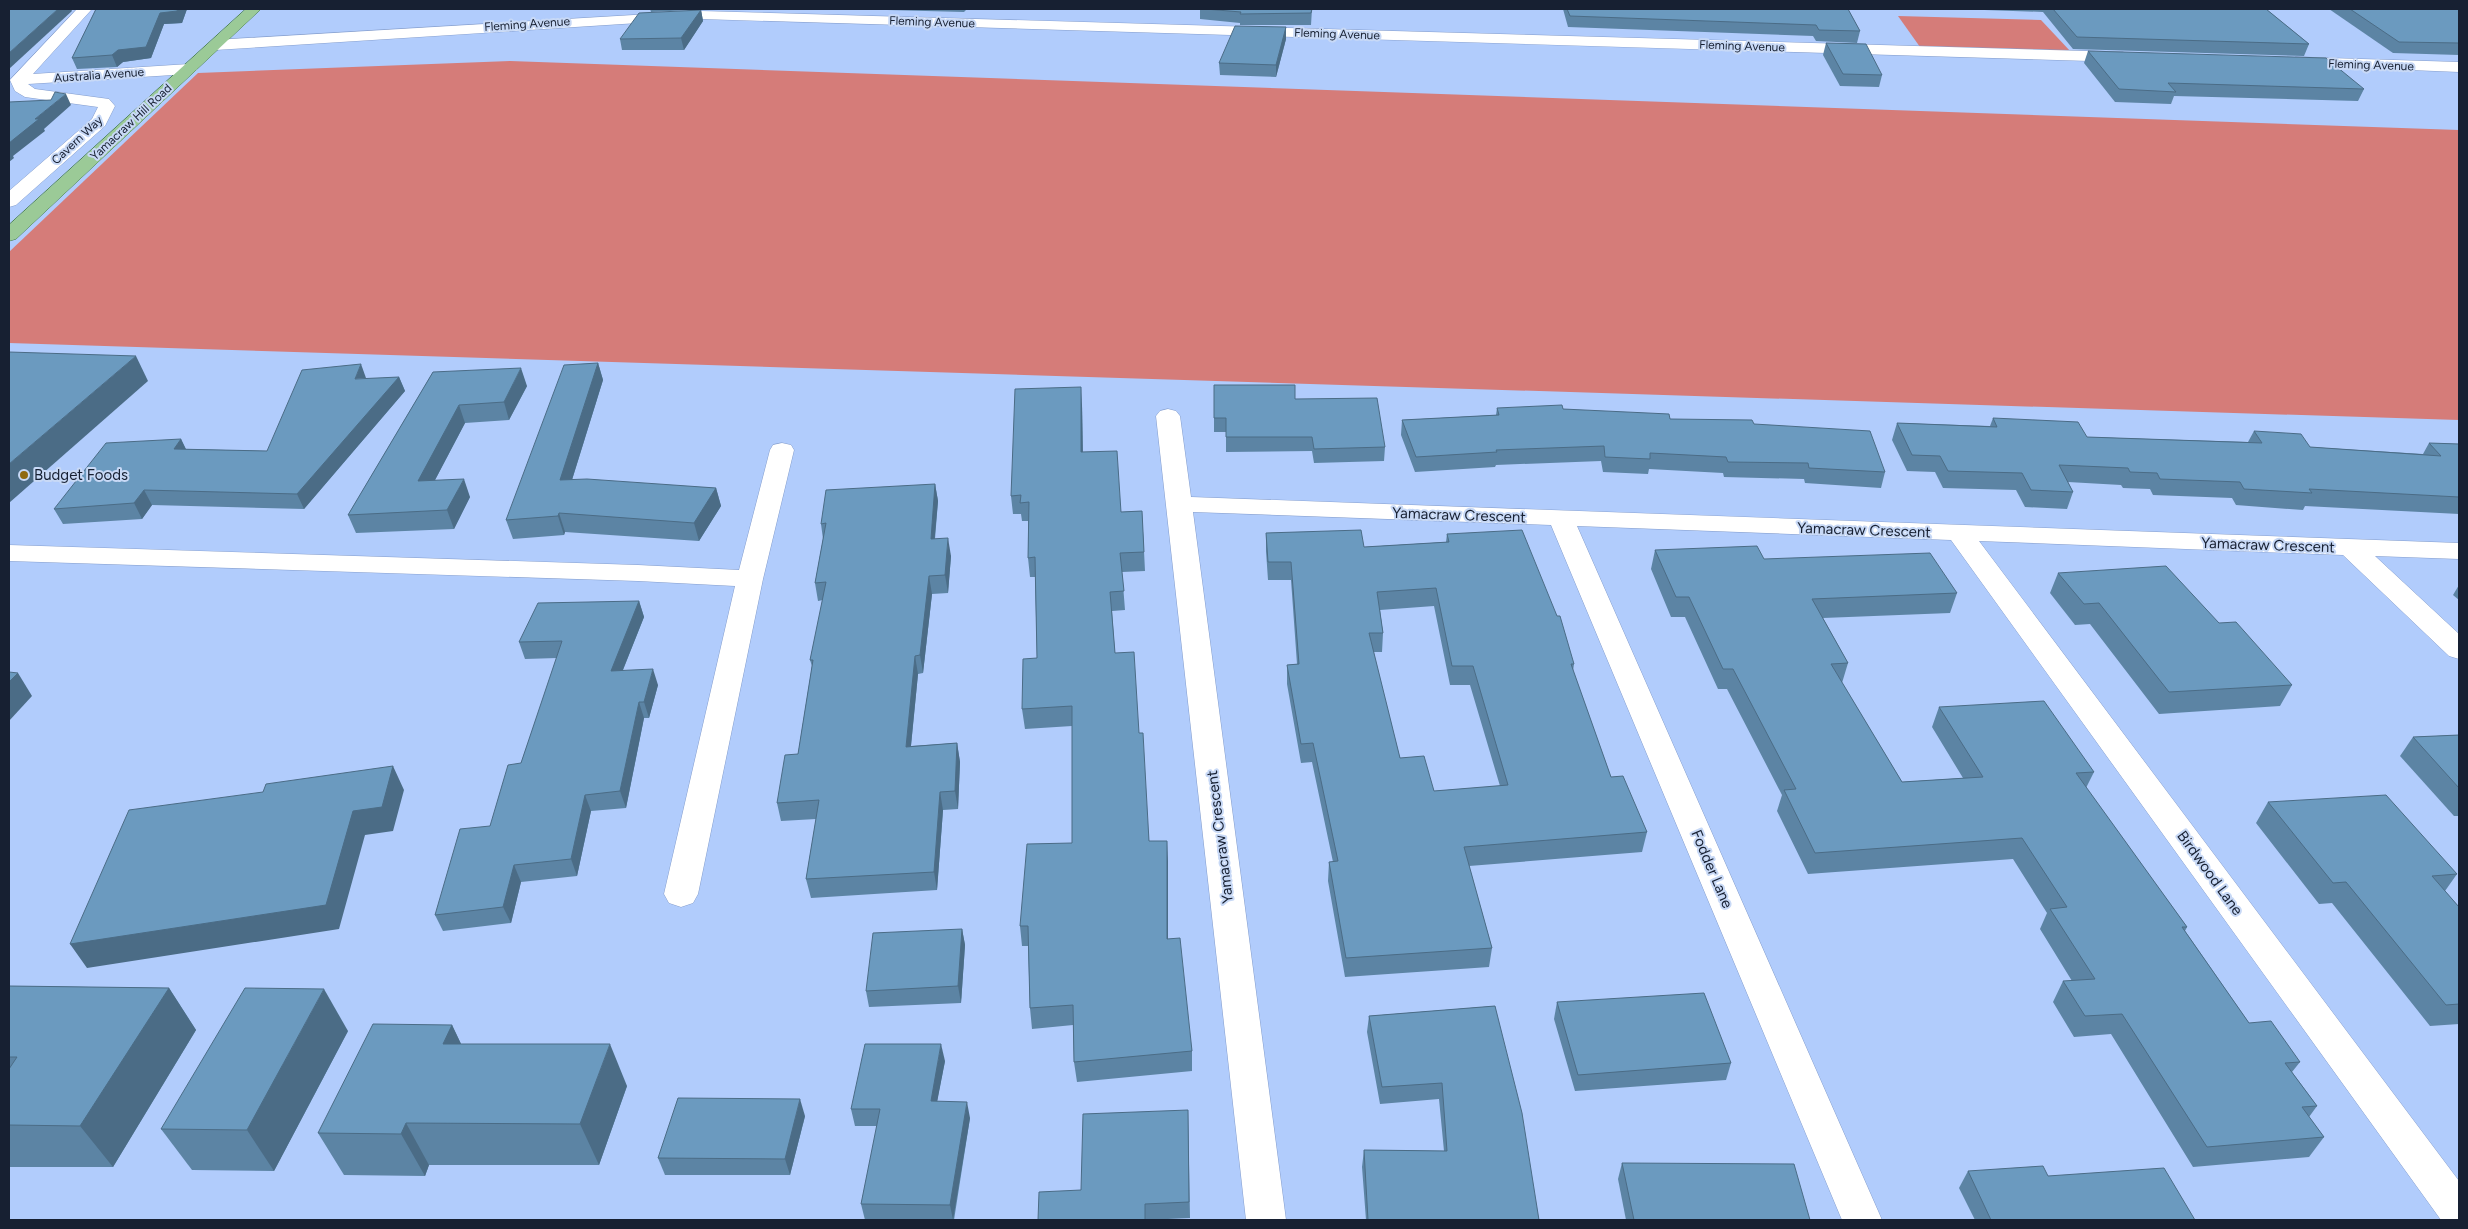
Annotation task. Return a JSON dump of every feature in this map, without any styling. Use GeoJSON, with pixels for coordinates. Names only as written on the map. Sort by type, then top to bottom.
{"type":"FeatureCollection","features":[{"type":"Feature","properties":{"kind":"main road","name":"Yamacraw Hill Road"},"geometry":{"type":"LineString","coordinates":[[9,235],[254,9]]}},
{"type":"Feature","properties":{"kind":"street"},"geometry":{"type":"LineString","coordinates":[[14,80],[85,9]]}},
{"type":"Feature","properties":{"kind":"street","name":"Fleming Avenue"},"geometry":{"type":"LineString","coordinates":[[215,45],[701,15],[2140,58]]}},
{"type":"Feature","properties":{"kind":"street","name":"Fleming Avenue"},"geometry":{"type":"LineString","coordinates":[[2279,62],[2459,67]]}},
{"type":"Feature","properties":{"kind":"street","name":"Australia Avenue"},"geometry":{"type":"LineString","coordinates":[[14,80],[189,69]]}},
{"type":"Feature","properties":{"kind":"street","name":"Cavern Way"},"geometry":{"type":"LineString","coordinates":[[9,201],[99,122],[107,106],[103,103],[88,100],[31,93],[21,88],[14,80]]}},
{"type":"Feature","properties":{"kind":"street"},"geometry":{"type":"LineString","coordinates":[[1168,416],[1179,504]]}},
{"type":"Feature","properties":{"kind":"street"},"geometry":{"type":"LineString","coordinates":[[681,894],[750,579],[782,450]]}},
{"type":"Feature","properties":{"kind":"street","name":"Yamacraw Crescent"},"geometry":{"type":"LineString","coordinates":[[1266,1220],[1179,504],[2459,551]]}},
{"type":"Feature","properties":{"kind":"street","name":"Fodder Lane"},"geometry":{"type":"LineString","coordinates":[[1561,518],[1862,1220]]}},
{"type":"Feature","properties":{"kind":"street","name":"Birdwood Lane"},"geometry":{"type":"LineString","coordinates":[[1960,534],[2459,1213]]}},
{"type":"Feature","properties":{"kind":"street"},"geometry":{"type":"LineString","coordinates":[[2350,548],[2459,650]]}},
{"type":"Feature","properties":{"kind":"street"},"geometry":{"type":"LineString","coordinates":[[9,553],[638,573],[750,579]]}},
{"type":"Feature","properties":{"kind":"shaded area"},"geometry":{"type":"Polygon","coordinates":[[[1898,16],[2041,20],[2071,52],[1920,47],[1898,16]]]}},
{"type":"Feature","properties":{"kind":"shaded area"},"geometry":{"type":"Polygon","coordinates":[[[510,61],[2459,130],[2459,420],[9,343],[9,252],[198,73],[510,61]]]}},
{"type":"Feature","properties":{"kind":"building"},"geometry":{"type":"Polygon","coordinates":[[[9,9],[58,9],[9,53],[9,9]]]}},
{"type":"Feature","properties":{"kind":"building"},"geometry":{"type":"Polygon","coordinates":[[[96,9],[178,9],[177,11],[160,13],[146,47],[118,50],[112,55],[72,58],[96,9]]]}},
{"type":"Feature","properties":{"kind":"building"},"geometry":{"type":"Polygon","coordinates":[[[1205,9],[1312,9],[1311,13],[1240,14],[1241,12],[1205,9]]]}},
{"type":"Feature","properties":{"kind":"building"},"geometry":{"type":"Polygon","coordinates":[[[1567,9],[1848,9],[1860,31],[1819,30],[1816,25],[1570,16],[1567,9]]]}},
{"type":"Feature","properties":{"kind":"building"},"geometry":{"type":"Polygon","coordinates":[[[2053,9],[2266,9],[2309,44],[2077,37],[2053,9]]]}},
{"type":"Feature","properties":{"kind":"building"},"geometry":{"type":"Polygon","coordinates":[[[2350,9],[2459,9],[2459,43],[2399,42],[2350,9]]]}},
{"type":"Feature","properties":{"kind":"building"},"geometry":{"type":"Polygon","coordinates":[[[701,10],[681,38],[620,39],[639,13],[701,10]]]}},
{"type":"Feature","properties":{"kind":"building"},"geometry":{"type":"Polygon","coordinates":[[[1235,26],[1286,27],[1276,65],[1219,63],[1235,26]]]}},
{"type":"Feature","properties":{"kind":"building"},"geometry":{"type":"Polygon","coordinates":[[[1826,43],[1866,44],[1882,75],[1843,74],[1826,43]]]}},
{"type":"Feature","properties":{"kind":"building"},"geometry":{"type":"Polygon","coordinates":[[[2088,51],[2326,58],[2364,89],[2168,83],[2176,92],[2119,89],[2088,51]]]}},
{"type":"Feature","properties":{"kind":"building"},"geometry":{"type":"Polygon","coordinates":[[[55,92],[66,94],[9,143],[9,102],[51,100],[55,92]]]}},
{"type":"Feature","properties":{"kind":"building"},"geometry":{"type":"Polygon","coordinates":[[[9,352],[136,356],[9,464],[9,352]]]}},
{"type":"Feature","properties":{"kind":"building"},"geometry":{"type":"Polygon","coordinates":[[[598,363],[560,480],[587,479],[716,488],[694,523],[559,513],[558,516],[506,520],[564,365],[598,363]]]}},
{"type":"Feature","properties":{"kind":"building"},"geometry":{"type":"Polygon","coordinates":[[[361,364],[355,379],[399,377],[297,494],[144,490],[134,503],[54,509],[106,443],[181,439],[174,449],[267,451],[302,370],[361,364]]]}},
{"type":"Feature","properties":{"kind":"building"},"geometry":{"type":"Polygon","coordinates":[[[521,368],[504,402],[459,405],[418,481],[464,479],[447,510],[348,515],[433,372],[521,368]]]}},
{"type":"Feature","properties":{"kind":"building"},"geometry":{"type":"Polygon","coordinates":[[[1214,385],[1295,385],[1295,399],[1377,398],[1385,447],[1314,449],[1312,437],[1226,437],[1226,418],[1214,418],[1214,385]]]}},
{"type":"Feature","properties":{"kind":"building"},"geometry":{"type":"Polygon","coordinates":[[[1081,387],[1081,452],[1117,451],[1121,512],[1142,511],[1144,552],[1120,553],[1124,591],[1110,592],[1115,653],[1134,652],[1139,733],[1143,733],[1149,841],[1167,841],[1167,939],[1180,938],[1192,1051],[1074,1062],[1073,1005],[1030,1008],[1028,926],[1020,926],[1027,844],[1072,843],[1072,706],[1022,709],[1023,659],[1037,658],[1035,557],[1028,558],[1029,502],[1020,503],[1021,495],[1011,496],[1015,389],[1081,387]]]}},
{"type":"Feature","properties":{"kind":"building"},"geometry":{"type":"Polygon","coordinates":[[[1562,405],[1563,409],[1669,414],[1670,419],[1752,420],[1754,424],[1870,431],[1885,472],[1809,468],[1808,463],[1728,462],[1726,457],[1650,453],[1650,459],[1605,457],[1604,446],[1496,450],[1497,452],[1416,457],[1402,420],[1499,415],[1497,408],[1562,405]]]}},
{"type":"Feature","properties":{"kind":"building"},"geometry":{"type":"Polygon","coordinates":[[[1993,418],[2078,422],[2087,437],[2262,443],[2254,431],[2301,434],[2310,447],[2441,456],[2429,443],[2459,444],[2459,497],[2309,489],[2312,493],[2244,489],[2240,482],[2160,479],[2157,473],[2130,472],[2128,468],[2059,465],[2073,492],[2031,490],[2022,473],[1948,471],[1940,456],[1912,455],[1897,423],[1997,427],[1993,418]]]}},
{"type":"Feature","properties":{"kind":"building"},"geometry":{"type":"Polygon","coordinates":[[[935,484],[931,539],[948,538],[945,575],[929,576],[920,655],[915,656],[906,747],[957,743],[955,791],[940,792],[934,872],[806,879],[819,800],[777,803],[785,755],[798,754],[813,660],[810,660],[826,582],[815,583],[826,523],[821,524],[826,490],[935,484]]]}},
{"type":"Feature","properties":{"kind":"building"},"geometry":{"type":"Polygon","coordinates":[[[1361,530],[1364,547],[1449,542],[1447,534],[1522,530],[1557,616],[1560,616],[1574,664],[1571,664],[1611,777],[1623,776],[1647,832],[1464,847],[1492,948],[1346,958],[1329,862],[1338,861],[1313,743],[1301,744],[1287,665],[1299,664],[1291,562],[1268,562],[1266,533],[1361,530]],[[1436,588],[1377,592],[1383,633],[1369,633],[1400,758],[1424,756],[1434,791],[1508,785],[1473,666],[1452,666],[1436,588]]]}},
{"type":"Feature","properties":{"kind":"building"},"geometry":{"type":"Polygon","coordinates":[[[1757,546],[1764,559],[1930,553],[1957,593],[1812,599],[1848,663],[1831,664],[1902,782],[1983,777],[1939,707],[2044,701],[2094,772],[2076,773],[2187,927],[2182,927],[2249,1023],[2271,1021],[2300,1062],[2285,1063],[2317,1106],[2302,1107],[2324,1137],[2207,1147],[2122,1014],[2085,1016],[2063,981],[2095,979],[2050,909],[2067,907],[2022,838],[1815,853],[1784,790],[1796,789],[1733,669],[1723,669],[1689,597],[1676,597],[1655,550],[1757,546]]]}},
{"type":"Feature","properties":{"kind":"building"},"geometry":{"type":"Polygon","coordinates":[[[2166,566],[2219,623],[2236,622],[2292,685],[2169,692],[2099,603],[2084,604],[2058,573],[2166,566]]]}},
{"type":"Feature","properties":{"kind":"building"},"geometry":{"type":"Polygon","coordinates":[[[639,601],[611,671],[653,669],[644,702],[639,702],[620,791],[585,795],[571,859],[514,865],[503,907],[435,915],[460,829],[490,826],[508,765],[521,763],[562,641],[519,642],[538,603],[639,601]]]}},
{"type":"Feature","properties":{"kind":"building"},"geometry":{"type":"Polygon","coordinates":[[[9,672],[18,673],[9,682],[9,672]]]}},
{"type":"Feature","properties":{"kind":"building"},"geometry":{"type":"Polygon","coordinates":[[[2459,735],[2459,788],[2413,737],[2459,735]]]}},
{"type":"Feature","properties":{"kind":"building"},"geometry":{"type":"Polygon","coordinates":[[[393,766],[382,807],[353,811],[326,905],[70,944],[129,810],[263,792],[266,784],[393,766]]]}},
{"type":"Feature","properties":{"kind":"building"},"geometry":{"type":"Polygon","coordinates":[[[2386,795],[2457,874],[2432,876],[2459,907],[2459,1004],[2446,1005],[2346,882],[2333,883],[2268,802],[2386,795]]]}},
{"type":"Feature","properties":{"kind":"building"},"geometry":{"type":"Polygon","coordinates":[[[962,929],[958,986],[866,991],[873,933],[962,929]]]}},
{"type":"Feature","properties":{"kind":"building"},"geometry":{"type":"Polygon","coordinates":[[[9,986],[169,988],[80,1126],[9,1125],[9,1069],[17,1057],[9,1057],[9,986]]]}},
{"type":"Feature","properties":{"kind":"building"},"geometry":{"type":"Polygon","coordinates":[[[245,988],[324,989],[247,1130],[161,1129],[245,988]]]}},
{"type":"Feature","properties":{"kind":"building"},"geometry":{"type":"Polygon","coordinates":[[[1704,993],[1731,1063],[1578,1075],[1557,1002],[1704,993]]]}},
{"type":"Feature","properties":{"kind":"building"},"geometry":{"type":"Polygon","coordinates":[[[1495,1006],[1522,1113],[1539,1220],[1368,1220],[1364,1150],[1447,1151],[1442,1083],[1382,1087],[1369,1016],[1495,1006]]]}},
{"type":"Feature","properties":{"kind":"building"},"geometry":{"type":"Polygon","coordinates":[[[373,1024],[452,1025],[443,1044],[610,1044],[580,1124],[406,1123],[401,1134],[318,1133],[373,1024]]]}},
{"type":"Feature","properties":{"kind":"building"},"geometry":{"type":"Polygon","coordinates":[[[865,1044],[941,1044],[931,1101],[967,1102],[950,1205],[861,1204],[880,1109],[851,1109],[865,1044]]]}},
{"type":"Feature","properties":{"kind":"building"},"geometry":{"type":"Polygon","coordinates":[[[678,1098],[800,1099],[785,1159],[658,1158],[678,1098]]]}},
{"type":"Feature","properties":{"kind":"building"},"geometry":{"type":"Polygon","coordinates":[[[1188,1110],[1189,1202],[1145,1204],[1145,1220],[1038,1220],[1039,1192],[1081,1190],[1083,1114],[1188,1110]]]}},
{"type":"Feature","properties":{"kind":"building"},"geometry":{"type":"Polygon","coordinates":[[[1622,1163],[1794,1164],[1810,1220],[1634,1220],[1622,1163]]]}},
{"type":"Feature","properties":{"kind":"building"},"geometry":{"type":"Polygon","coordinates":[[[2043,1166],[2048,1176],[2164,1168],[2195,1220],[1991,1220],[1968,1171],[2043,1166]]]}},
{"type":"Feature","properties":{"kind":"place","name":"Budget Foods"},"geometry":{"type":"Point","coordinates":[24,475]}}]}
